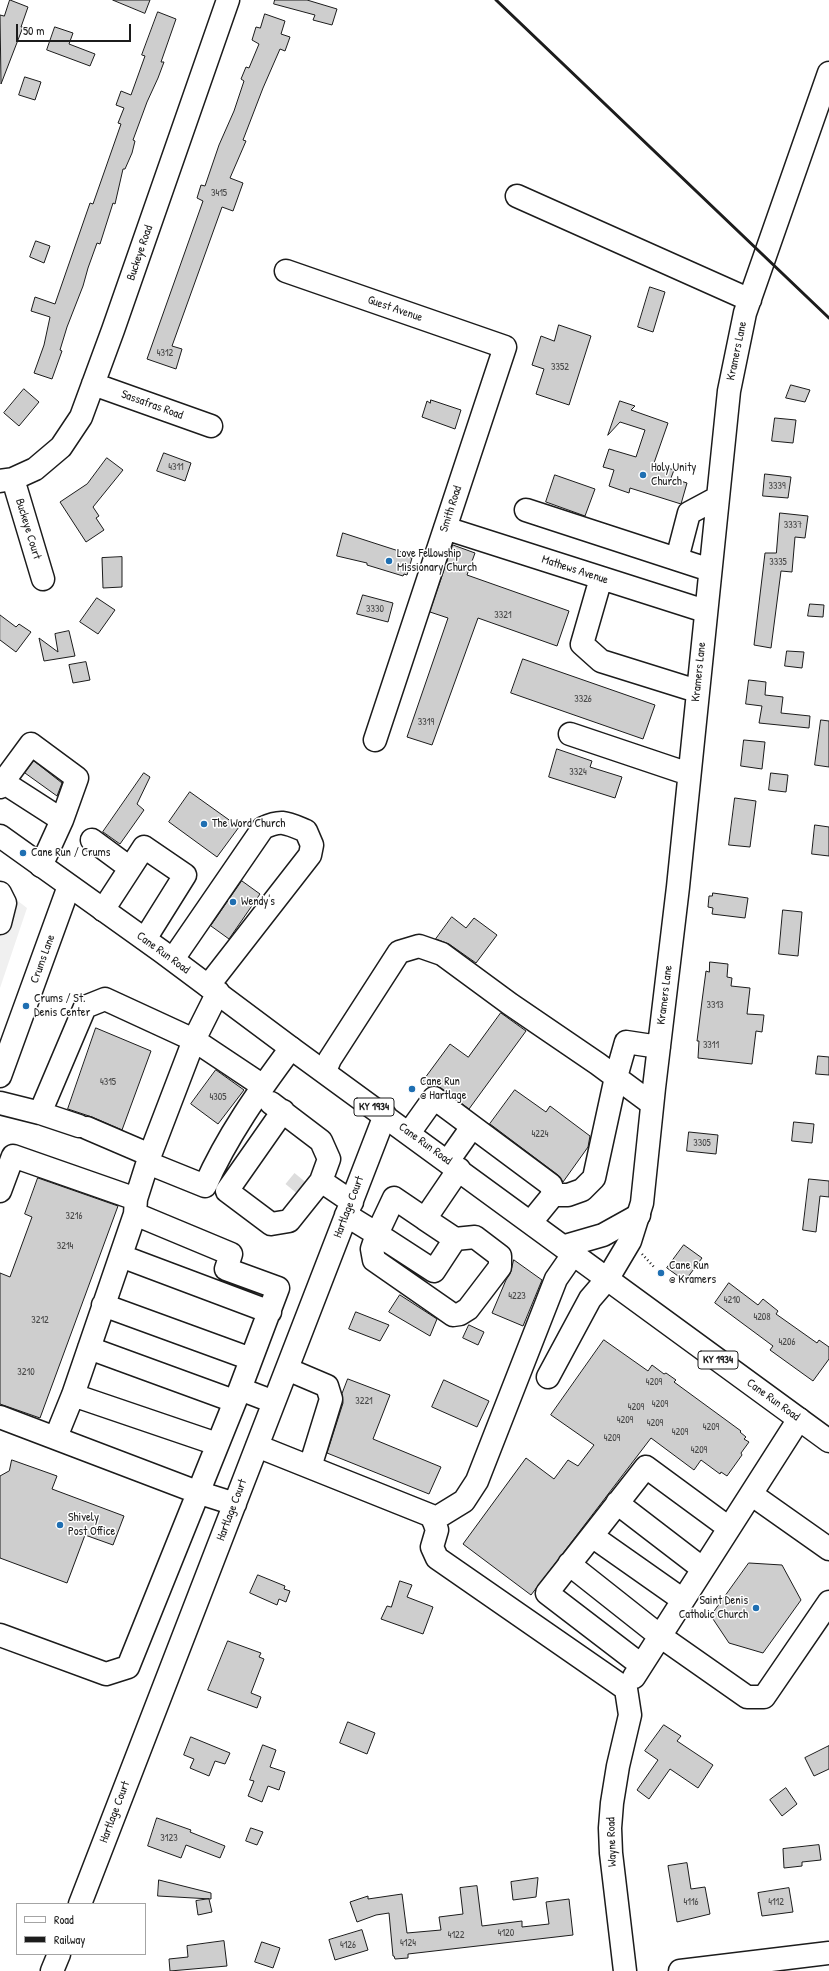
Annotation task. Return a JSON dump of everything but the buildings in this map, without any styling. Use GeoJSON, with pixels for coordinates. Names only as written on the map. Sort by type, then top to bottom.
{"type":"FeatureCollection","features":[{"type":"Feature","properties":{"kind":"main road","name":"Buckeye Road"},"geometry":{"type":"LineString","coordinates":[[7,480],[35,469],[61,446],[81,417],[228,0]]}},
{"type":"Feature","properties":{"kind":"main road","name":"Kramers Lane"},"geometry":{"type":"LineString","coordinates":[[548,1377],[590,1299],[608,1278],[630,1241],[642,1203],[689,774],[717,498],[734,359],[750,300],[822,118],[829,73]]}},
{"type":"Feature","properties":{"kind":"main road"},"geometry":{"type":"LineString","coordinates":[[517,196],[750,300]]}},
{"type":"Feature","properties":{"kind":"main road","name":"Guest Avenue"},"geometry":{"type":"LineString","coordinates":[[286,271],[505,347]]}},
{"type":"Feature","properties":{"kind":"main road","name":"Smith Road"},"geometry":{"type":"LineString","coordinates":[[375,740],[505,347]]}},
{"type":"Feature","properties":{"kind":"main road","name":"Sassafras Road"},"geometry":{"type":"LineString","coordinates":[[93,384],[212,426]]}},
{"type":"Feature","properties":{"kind":"main road","name":"Buckeye Court"},"geometry":{"type":"LineString","coordinates":[[7,480],[43,579]]}},
{"type":"Feature","properties":{"kind":"main road"},"geometry":{"type":"LineString","coordinates":[[677,559],[689,513],[717,498]]}},
{"type":"Feature","properties":{"kind":"main road"},"geometry":{"type":"LineString","coordinates":[[526,510],[710,570]]}},
{"type":"Feature","properties":{"kind":"main road","name":"Mathews Avenue"},"geometry":{"type":"LineString","coordinates":[[445,528],[705,611]]}},
{"type":"Feature","properties":{"kind":"main road"},"geometry":{"type":"LineString","coordinates":[[601,578],[582,644],[601,661],[697,691]]}},
{"type":"Feature","properties":{"kind":"main road"},"geometry":{"type":"LineString","coordinates":[[570,734],[689,774]]}},
{"type":"Feature","properties":{"kind":"main road"},"geometry":{"type":"LineString","coordinates":[[42,866],[62,820],[77,778],[31,744],[2,784],[62,820]]}},
{"type":"Feature","properties":{"kind":"main road"},"geometry":{"type":"LineString","coordinates":[[56,1437],[73,1395],[121,1256],[149,1159],[213,989],[310,855],[312,845],[306,830],[284,821],[263,828],[173,959]]}},
{"type":"Feature","properties":{"kind":"main road","name":"Cane Run Road"},"geometry":{"type":"LineString","coordinates":[[0,836],[173,959],[291,1048],[325,1071],[829,1441]]}},
{"type":"Feature","properties":{"kind":"main road"},"geometry":{"type":"LineString","coordinates":[[92,840],[130,868]]}},
{"type":"Feature","properties":{"kind":"main road"},"geometry":{"type":"LineString","coordinates":[[103,910],[144,847],[185,875],[145,939]]}},
{"type":"Feature","properties":{"kind":"main road","name":"Crums Lane"},"geometry":{"type":"LineString","coordinates":[[0,1076],[7,1038],[69,886]]}},
{"type":"Feature","properties":{"kind":"main road"},"geometry":{"type":"LineString","coordinates":[[325,1071],[330,1059],[399,952],[420,946],[442,954],[652,1104]]}},
{"type":"Feature","properties":{"kind":"main road"},"geometry":{"type":"LineString","coordinates":[[40,1113],[85,1007],[105,998],[194,1040],[259,1087],[283,1112],[321,1141],[329,1159],[271,1224]]}},
{"type":"Feature","properties":{"kind":"main road"},"geometry":{"type":"LineString","coordinates":[[553,1195],[568,1195],[582,1190],[594,1178],[616,1077],[626,1042],[659,1047]]}},
{"type":"Feature","properties":{"kind":"main road"},"geometry":{"type":"LineString","coordinates":[[0,1103],[40,1113],[83,1127],[206,1186],[218,1156],[259,1087],[291,1048]]}},
{"type":"Feature","properties":{"kind":"main road"},"geometry":{"type":"LineString","coordinates":[[409,1133],[434,1098],[551,1185],[553,1195]]}},
{"type":"Feature","properties":{"kind":"main road"},"geometry":{"type":"LineString","coordinates":[[283,1112],[227,1191],[271,1224],[288,1221],[306,1184]]}},
{"type":"Feature","properties":{"kind":"main road","name":"Hartlage Court"},"geometry":{"type":"LineString","coordinates":[[80,1903],[385,1115]]}},
{"type":"Feature","properties":{"kind":"main road"},"geometry":{"type":"LineString","coordinates":[[425,1219],[472,1127]]}},
{"type":"Feature","properties":{"kind":"main road"},"geometry":{"type":"LineString","coordinates":[[0,1190],[13,1156],[135,1206],[231,1254],[226,1269],[278,1288],[270,1312],[128,1667],[106,1674],[0,1635]]}},
{"type":"Feature","properties":{"kind":"main road"},"geometry":{"type":"LineString","coordinates":[[306,1184],[349,1209],[377,1234],[434,1271],[455,1239]]}},
{"type":"Feature","properties":{"kind":"main road"},"geometry":{"type":"LineString","coordinates":[[531,1222],[553,1195]]}},
{"type":"Feature","properties":{"kind":"main road"},"geometry":{"type":"LineString","coordinates":[[394,1198],[425,1219],[455,1239],[475,1237],[500,1256],[500,1267],[468,1309],[460,1314],[454,1315],[374,1260],[372,1249],[377,1234],[394,1198]]}},
{"type":"Feature","properties":{"kind":"main road"},"geometry":{"type":"LineString","coordinates":[[433,1520],[464,1501],[477,1481],[556,1279],[569,1250],[603,1235],[639,1215]]}},
{"type":"Feature","properties":{"kind":"main road"},"geometry":{"type":"LineString","coordinates":[[121,1256],[270,1312]]}},
{"type":"Feature","properties":{"kind":"main road"},"geometry":{"type":"LineString","coordinates":[[103,1305],[251,1359]]}},
{"type":"Feature","properties":{"kind":"main road"},"geometry":{"type":"LineString","coordinates":[[89,1348],[237,1395],[274,1402]]}},
{"type":"Feature","properties":{"kind":"main road"},"geometry":{"type":"LineString","coordinates":[[287,1369],[327,1386],[331,1399],[310,1467]]}},
{"type":"Feature","properties":{"kind":"main road"},"geometry":{"type":"LineString","coordinates":[[73,1395],[217,1444]]}},
{"type":"Feature","properties":{"kind":"main road"},"geometry":{"type":"LineString","coordinates":[[0,1417],[56,1437],[197,1492],[235,1504]]}},
{"type":"Feature","properties":{"kind":"main road"},"geometry":{"type":"LineString","coordinates":[[257,1446],[432,1516],[437,1530],[432,1547],[437,1558],[626,1689],[799,1419]]}},
{"type":"Feature","properties":{"kind":"main road"},"geometry":{"type":"LineString","coordinates":[[642,1665],[547,1593],[646,1467],[729,1528]]}},
{"type":"Feature","properties":{"kind":"main road"},"geometry":{"type":"LineString","coordinates":[[751,1494],[829,1549]]}},
{"type":"Feature","properties":{"kind":"main road"},"geometry":{"type":"LineString","coordinates":[[617,1503],[703,1570]]}},
{"type":"Feature","properties":{"kind":"main road"},"geometry":{"type":"LineString","coordinates":[[592,1536],[683,1600]]}},
{"type":"Feature","properties":{"kind":"main road"},"geometry":{"type":"LineString","coordinates":[[569,1564],[660,1636],[747,1697],[764,1697],[829,1602]]}},
{"type":"Feature","properties":{"kind":"main road","name":"Wayne Road"},"geometry":{"type":"LineString","coordinates":[[625,1971],[611,1853],[610,1828],[612,1803],[618,1766],[630,1715],[626,1689]]}},
{"type":"Feature","properties":{"kind":"main road"},"geometry":{"type":"LineString","coordinates":[[680,1971],[829,1953]]}},
{"type":"Feature","properties":{"kind":"main road"},"geometry":{"type":"LineString","coordinates":[[52,1971],[60,1955]]}},
{"type":"Feature","properties":{"kind":"shaded area"},"geometry":{"type":"Polygon","coordinates":[[[0,887],[27,908],[0,988],[0,887]]]}},
{"type":"Feature","properties":{"kind":"tunnel"},"geometry":{"type":"LineString","coordinates":[[294,1191],[303,1180]]}},
{"type":"Feature","properties":{"kind":"railway"},"geometry":{"type":"LineString","coordinates":[[496,0],[829,318]]}},
{"type":"Feature","properties":{"kind":"place","name":"Holy Unity Church"},"geometry":{"type":"Point","coordinates":[643,475]}},
{"type":"Feature","properties":{"kind":"place","name":"Love Fellowship Missionary Church"},"geometry":{"type":"Point","coordinates":[389,561]}},
{"type":"Feature","properties":{"kind":"place","name":"The Word Church"},"geometry":{"type":"Point","coordinates":[204,824]}},
{"type":"Feature","properties":{"kind":"place","name":"Cane Run / Crums"},"geometry":{"type":"Point","coordinates":[23,853]}},
{"type":"Feature","properties":{"kind":"place","name":"Wendy's"},"geometry":{"type":"Point","coordinates":[233,902]}},
{"type":"Feature","properties":{"kind":"place","name":"Crums / St. Denis Center"},"geometry":{"type":"Point","coordinates":[26,1006]}},
{"type":"Feature","properties":{"kind":"place","name":"Cane Run @ Hartlage"},"geometry":{"type":"Point","coordinates":[412,1089]}},
{"type":"Feature","properties":{"kind":"place","name":"Cane Run @ Kramers"},"geometry":{"type":"Point","coordinates":[661,1273]}},
{"type":"Feature","properties":{"kind":"place","name":"Shively Post Office"},"geometry":{"type":"Point","coordinates":[60,1525]}},
{"type":"Feature","properties":{"kind":"place","name":"Saint Denis Catholic Church"},"geometry":{"type":"Point","coordinates":[756,1608]}}]}
